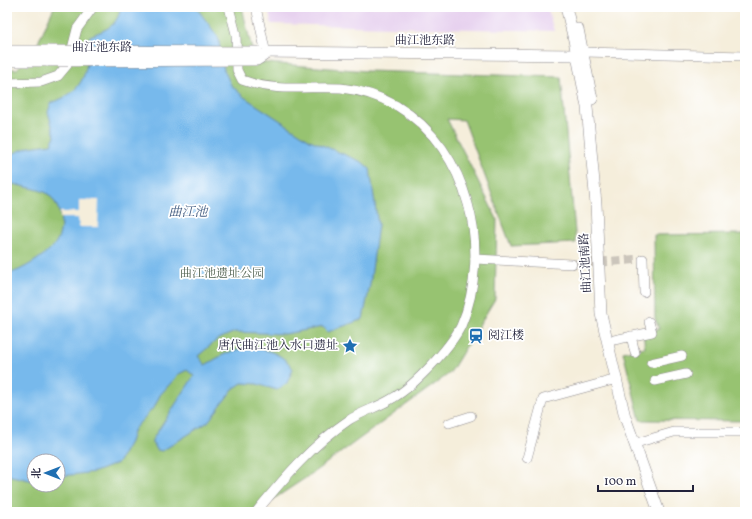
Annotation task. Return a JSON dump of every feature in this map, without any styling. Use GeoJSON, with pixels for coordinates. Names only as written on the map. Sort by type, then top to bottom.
{"type":"FeatureCollection","features":[{"type":"Feature","properties":{"kind":"main road","name":"曲江池南路"},"geometry":{"type":"LineString","coordinates":[[566,7],[574,40],[580,54],[594,106],[603,204],[608,313],[639,442],[660,512]]}},
{"type":"Feature","properties":{"kind":"main road","name":"曲江池南路"},"geometry":{"type":"LineString","coordinates":[[573,7],[587,107],[596,204],[601,314],[625,417],[639,442],[667,512]]}},
{"type":"Feature","properties":{"kind":"main road","name":"曲江池东路"},"geometry":{"type":"LineString","coordinates":[[7,51],[580,54]]}},
{"type":"Feature","properties":{"kind":"main road","name":"曲江池东路"},"geometry":{"type":"LineString","coordinates":[[7,61],[258,60],[262,53]]}},
{"type":"Feature","properties":{"kind":"street"},"geometry":{"type":"LineString","coordinates":[[7,82],[41,82],[58,76],[68,64],[77,29],[93,7]]}},
{"type":"Feature","properties":{"kind":"street"},"geometry":{"type":"LineString","coordinates":[[229,7],[236,34],[237,70],[242,80],[257,85],[277,88],[302,90],[342,88],[362,92],[380,98],[397,107],[429,132],[450,158],[462,183],[475,234],[475,259],[471,290],[461,326],[428,369],[394,398],[350,420],[311,451],[294,468],[256,512]]}},
{"type":"Feature","properties":{"kind":"street"},"geometry":{"type":"LineString","coordinates":[[256,7],[262,53]]}},
{"type":"Feature","properties":{"kind":"street"},"geometry":{"type":"LineString","coordinates":[[580,54],[745,56]]}},
{"type":"Feature","properties":{"kind":"street"},"geometry":{"type":"LineString","coordinates":[[475,259],[572,264]]}},
{"type":"Feature","properties":{"kind":"street"},"geometry":{"type":"LineString","coordinates":[[643,259],[644,292]]}},
{"type":"Feature","properties":{"kind":"street"},"geometry":{"type":"LineString","coordinates":[[614,340],[631,336],[653,336],[649,322]]}},
{"type":"Feature","properties":{"kind":"street"},"geometry":{"type":"LineString","coordinates":[[631,336],[635,353]]}},
{"type":"Feature","properties":{"kind":"street"},"geometry":{"type":"LineString","coordinates":[[651,363],[682,356]]}},
{"type":"Feature","properties":{"kind":"street"},"geometry":{"type":"LineString","coordinates":[[655,381],[686,374]]}},
{"type":"Feature","properties":{"kind":"street"},"geometry":{"type":"LineString","coordinates":[[528,458],[543,399],[617,379]]}},
{"type":"Feature","properties":{"kind":"street"},"geometry":{"type":"LineString","coordinates":[[449,423],[471,416]]}},
{"type":"Feature","properties":{"kind":"street"},"geometry":{"type":"LineString","coordinates":[[639,442],[674,432],[745,432]]}},
{"type":"Feature","properties":{"kind":"shaded area"},"geometry":{"type":"Polygon","coordinates":[[[268,7],[547,7],[554,31],[271,24],[268,7]]]}},
{"type":"Feature","properties":{"kind":"green space","name":"曲江池遗址公园"},"geometry":{"type":"Polygon","coordinates":[[[54,7],[242,7],[255,62],[367,71],[561,77],[576,243],[511,246],[464,120],[447,119],[497,219],[495,299],[450,373],[307,477],[254,512],[7,512],[7,69],[17,69],[36,47],[54,7]]]}},
{"type":"Feature","properties":{"kind":"green space"},"geometry":{"type":"Polygon","coordinates":[[[745,234],[745,421],[640,420],[623,352],[645,347],[643,333],[659,329],[655,318],[654,235],[745,234]]]}},
{"type":"Feature","properties":{"kind":"water","name":"曲江池"},"geometry":{"type":"Polygon","coordinates":[[[121,7],[196,7],[218,37],[224,70],[231,85],[244,97],[310,140],[362,162],[370,169],[378,225],[370,285],[363,319],[328,332],[323,327],[285,334],[235,332],[218,339],[198,356],[205,365],[230,352],[247,348],[265,350],[273,353],[288,362],[293,369],[287,383],[277,390],[257,384],[242,383],[233,389],[208,422],[162,451],[157,450],[154,444],[152,444],[152,440],[194,376],[187,370],[179,374],[160,395],[155,406],[134,429],[130,442],[118,463],[95,472],[66,476],[66,453],[26,453],[26,479],[7,475],[7,274],[19,270],[47,252],[59,236],[61,224],[59,210],[48,194],[7,182],[7,156],[29,147],[51,144],[55,136],[48,112],[51,103],[72,92],[78,85],[83,78],[86,69],[90,36],[106,29],[114,23],[121,7]]]}},
{"type":"Feature","properties":{"kind":"pier"},"geometry":{"type":"Polygon","coordinates":[[[79,200],[99,200],[98,227],[79,227],[78,218],[60,218],[60,212],[79,212],[79,200]]]}},
{"type":"Feature","properties":{"kind":"tunnel"},"geometry":{"type":"LineString","coordinates":[[572,264],[643,259]]}},
{"type":"Feature","properties":{"kind":"place","name":"阅江楼"},"geometry":{"type":"Point","coordinates":[476,336]}},
{"type":"Feature","properties":{"kind":"place","name":"唐代曲江池入水口遗址"},"geometry":{"type":"Point","coordinates":[350,346]}}]}
